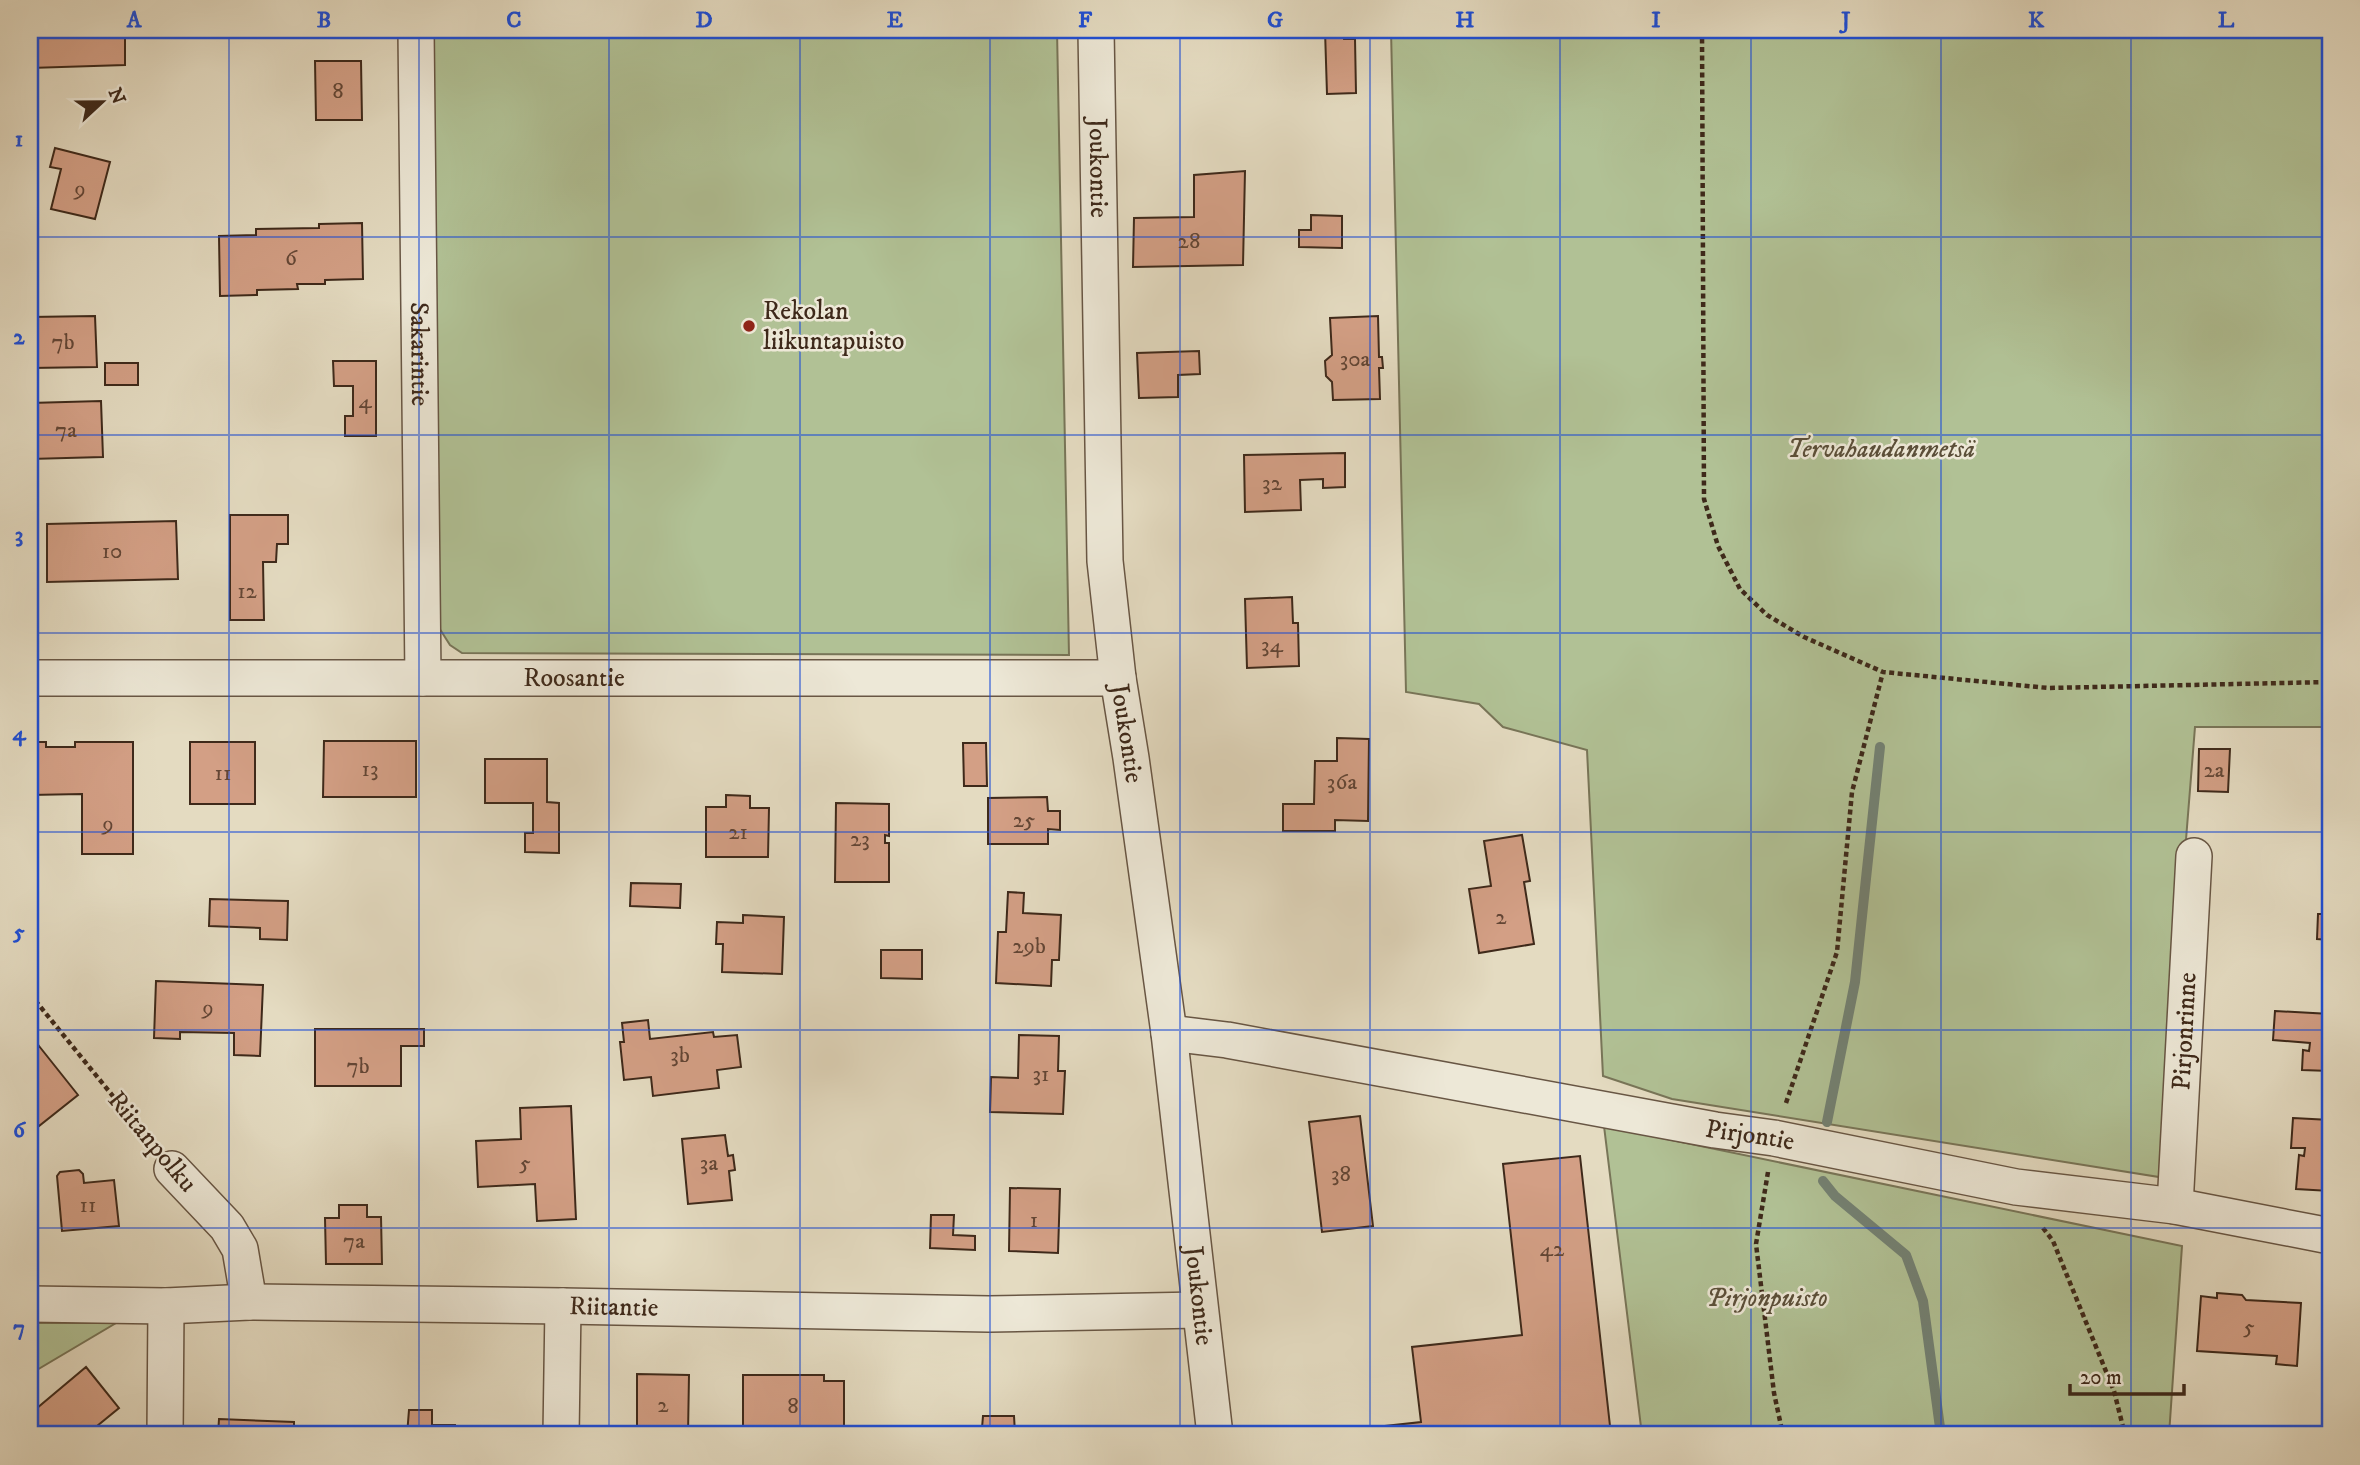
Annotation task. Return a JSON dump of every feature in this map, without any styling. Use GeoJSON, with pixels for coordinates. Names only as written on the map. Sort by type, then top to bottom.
{"type":"FeatureCollection","features":[{"type":"Feature","properties":{"kind":"street","name":"Sakarintie"},"geometry":{"type":"LineString","coordinates":[[416,30],[423,678]]}},
{"type":"Feature","properties":{"kind":"street","name":"Joukontie"},"geometry":{"type":"LineString","coordinates":[[1096,30],[1105,562],[1118,678],[1169,1033],[1215,1435]]}},
{"type":"Feature","properties":{"kind":"street","name":"Roosantie"},"geometry":{"type":"LineString","coordinates":[[30,678],[1118,678]]}},
{"type":"Feature","properties":{"kind":"street","name":"Pirjonrinne"},"geometry":{"type":"LineString","coordinates":[[2175,1206],[2194,856]]}},
{"type":"Feature","properties":{"kind":"street","name":"Pirjontie"},"geometry":{"type":"LineString","coordinates":[[1169,1033],[1227,1040],[1715,1130],[1774,1138],[2016,1186],[2175,1206],[2330,1236]]}},
{"type":"Feature","properties":{"kind":"street","name":"Riitanpolku"},"geometry":{"type":"LineString","coordinates":[[172,1169],[227,1227],[240,1249],[249,1302]]}},
{"type":"Feature","properties":{"kind":"street","name":"Riitantie"},"geometry":{"type":"LineString","coordinates":[[30,1304],[166,1306],[249,1302],[989,1314],[1199,1310]]}},
{"type":"Feature","properties":{"kind":"street"},"geometry":{"type":"LineString","coordinates":[[165,1435],[166,1306]]}},
{"type":"Feature","properties":{"kind":"street"},"geometry":{"type":"LineString","coordinates":[[561,1435],[563,1306]]}},
{"type":"Feature","properties":{"kind":"path"},"geometry":{"type":"LineString","coordinates":[[1702,30],[1703,499],[1718,546],[1740,589],[1767,615],[1804,637],[1883,673],[2048,688],[2330,682]]}},
{"type":"Feature","properties":{"kind":"path"},"geometry":{"type":"LineString","coordinates":[[1783,1435],[1774,1393],[1756,1244],[1774,1138],[1837,952],[1852,792],[1883,673]]}},
{"type":"Feature","properties":{"kind":"path","name":"Riitanpolku"},"geometry":{"type":"LineString","coordinates":[[30,994],[172,1169]]}},
{"type":"Feature","properties":{"kind":"path"},"geometry":{"type":"LineString","coordinates":[[2016,1186],[2028,1209],[2053,1241],[2114,1391],[2125,1435]]}},
{"type":"Feature","properties":{"kind":"green space","name":"Rekolan liikuntapuisto"},"geometry":{"type":"Polygon","coordinates":[[[433,30],[1057,30],[1069,655],[462,653],[450,645],[436,623],[433,30]]]}},
{"type":"Feature","properties":{"kind":"green space","name":"Tervahaudanmetsä"},"geometry":{"type":"Polygon","coordinates":[[[1391,30],[2330,30],[2330,727],[2195,727],[2159,1177],[1672,1099],[1603,1076],[1587,750],[1503,727],[1479,704],[1406,692],[1391,30]]]}},
{"type":"Feature","properties":{"kind":"green space","name":"Pirjonpuisto"},"geometry":{"type":"Polygon","coordinates":[[[1604,1126],[2182,1246],[2169,1435],[1642,1435],[1604,1126]]]}},
{"type":"Feature","properties":{"kind":"green space"},"geometry":{"type":"Polygon","coordinates":[[[30,1323],[116,1323],[30,1374],[30,1323]]]}},
{"type":"Feature","properties":{"kind":"building"},"geometry":{"type":"Polygon","coordinates":[[[30,30],[125,30],[125,65],[30,68],[30,30]]]}},
{"type":"Feature","properties":{"kind":"building"},"geometry":{"type":"Polygon","coordinates":[[[864,30],[910,30],[910,32],[864,33],[864,30]]]}},
{"type":"Feature","properties":{"kind":"building"},"geometry":{"type":"Polygon","coordinates":[[[1325,30],[1343,30],[1344,39],[1355,39],[1356,93],[1327,94],[1325,30]]]}},
{"type":"Feature","properties":{"kind":"building"},"geometry":{"type":"Polygon","coordinates":[[[315,61],[361,61],[362,120],[316,120],[315,61]]]}},
{"type":"Feature","properties":{"kind":"building"},"geometry":{"type":"Polygon","coordinates":[[[55,148],[110,162],[95,219],[51,209],[61,169],[50,167],[55,148]]]}},
{"type":"Feature","properties":{"kind":"building"},"geometry":{"type":"Polygon","coordinates":[[[1245,171],[1243,265],[1133,267],[1134,218],[1194,217],[1194,175],[1245,171]]]}},
{"type":"Feature","properties":{"kind":"building"},"geometry":{"type":"Polygon","coordinates":[[[1311,215],[1342,216],[1342,248],[1299,247],[1299,230],[1311,230],[1311,215]]]}},
{"type":"Feature","properties":{"kind":"building"},"geometry":{"type":"Polygon","coordinates":[[[362,223],[363,279],[325,280],[325,284],[297,284],[298,289],[257,290],[257,295],[220,296],[219,236],[256,235],[256,229],[319,228],[319,224],[362,223]]]}},
{"type":"Feature","properties":{"kind":"building"},"geometry":{"type":"Polygon","coordinates":[[[95,316],[97,367],[30,368],[30,317],[95,316]]]}},
{"type":"Feature","properties":{"kind":"building"},"geometry":{"type":"Polygon","coordinates":[[[1378,316],[1379,357],[1382,357],[1383,368],[1379,368],[1380,399],[1333,400],[1332,382],[1326,376],[1325,361],[1332,355],[1330,318],[1378,316]]]}},
{"type":"Feature","properties":{"kind":"building"},"geometry":{"type":"Polygon","coordinates":[[[1199,351],[1200,374],[1178,375],[1178,397],[1139,398],[1137,353],[1199,351]]]}},
{"type":"Feature","properties":{"kind":"building"},"geometry":{"type":"Polygon","coordinates":[[[333,361],[376,361],[376,436],[345,436],[345,416],[353,416],[353,386],[334,386],[333,361]]]}},
{"type":"Feature","properties":{"kind":"building"},"geometry":{"type":"Polygon","coordinates":[[[105,363],[138,363],[138,385],[105,385],[105,363]]]}},
{"type":"Feature","properties":{"kind":"building"},"geometry":{"type":"Polygon","coordinates":[[[101,401],[103,457],[30,459],[30,403],[101,401]]]}},
{"type":"Feature","properties":{"kind":"building"},"geometry":{"type":"Polygon","coordinates":[[[1345,453],[1345,487],[1323,488],[1323,479],[1300,480],[1301,510],[1245,512],[1244,455],[1345,453]]]}},
{"type":"Feature","properties":{"kind":"building"},"geometry":{"type":"Polygon","coordinates":[[[230,515],[288,515],[288,544],[277,544],[276,562],[263,562],[264,620],[230,620],[230,515]]]}},
{"type":"Feature","properties":{"kind":"building"},"geometry":{"type":"Polygon","coordinates":[[[176,521],[178,579],[47,582],[47,524],[176,521]]]}},
{"type":"Feature","properties":{"kind":"building"},"geometry":{"type":"Polygon","coordinates":[[[1292,597],[1293,623],[1298,623],[1299,666],[1247,668],[1245,599],[1292,597]]]}},
{"type":"Feature","properties":{"kind":"building"},"geometry":{"type":"Polygon","coordinates":[[[1337,738],[1369,739],[1368,821],[1335,820],[1335,831],[1283,831],[1283,804],[1314,804],[1315,761],[1337,761],[1337,738]]]}},
{"type":"Feature","properties":{"kind":"building"},"geometry":{"type":"Polygon","coordinates":[[[324,741],[416,741],[416,797],[323,797],[324,741]]]}},
{"type":"Feature","properties":{"kind":"building"},"geometry":{"type":"Polygon","coordinates":[[[30,742],[46,742],[46,747],[75,747],[75,742],[133,742],[133,854],[82,854],[82,794],[30,795],[30,742]]]}},
{"type":"Feature","properties":{"kind":"building"},"geometry":{"type":"Polygon","coordinates":[[[190,742],[255,742],[255,804],[190,804],[190,742]]]}},
{"type":"Feature","properties":{"kind":"building"},"geometry":{"type":"Polygon","coordinates":[[[963,743],[986,743],[987,786],[964,786],[963,743]]]}},
{"type":"Feature","properties":{"kind":"building"},"geometry":{"type":"Polygon","coordinates":[[[2199,749],[2230,749],[2228,792],[2198,791],[2199,749]]]}},
{"type":"Feature","properties":{"kind":"building"},"geometry":{"type":"Polygon","coordinates":[[[485,759],[547,759],[547,802],[559,803],[559,853],[525,852],[525,833],[533,833],[533,803],[485,803],[485,759]]]}},
{"type":"Feature","properties":{"kind":"building"},"geometry":{"type":"Polygon","coordinates":[[[726,795],[750,796],[750,808],[769,808],[768,857],[706,857],[706,807],[726,807],[726,795]]]}},
{"type":"Feature","properties":{"kind":"building"},"geometry":{"type":"Polygon","coordinates":[[[1047,797],[1048,811],[1060,811],[1060,830],[1048,829],[1048,844],[988,844],[988,798],[1047,797]]]}},
{"type":"Feature","properties":{"kind":"building"},"geometry":{"type":"Polygon","coordinates":[[[836,803],[889,804],[889,836],[885,835],[885,843],[889,843],[889,882],[835,882],[836,803]]]}},
{"type":"Feature","properties":{"kind":"building"},"geometry":{"type":"Polygon","coordinates":[[[1522,835],[1530,881],[1524,882],[1534,944],[1479,953],[1469,889],[1491,886],[1484,841],[1522,835]]]}},
{"type":"Feature","properties":{"kind":"building"},"geometry":{"type":"Polygon","coordinates":[[[631,883],[681,884],[680,908],[630,906],[631,883]]]}},
{"type":"Feature","properties":{"kind":"building"},"geometry":{"type":"Polygon","coordinates":[[[1008,892],[1024,893],[1023,913],[1061,915],[1059,960],[1052,960],[1051,986],[996,983],[998,932],[1006,932],[1008,892]]]}},
{"type":"Feature","properties":{"kind":"building"},"geometry":{"type":"Polygon","coordinates":[[[210,899],[288,901],[287,940],[260,939],[260,928],[209,926],[210,899]]]}},
{"type":"Feature","properties":{"kind":"building"},"geometry":{"type":"Polygon","coordinates":[[[2318,914],[2330,914],[2330,940],[2317,939],[2318,914]]]}},
{"type":"Feature","properties":{"kind":"building"},"geometry":{"type":"Polygon","coordinates":[[[743,915],[784,917],[782,974],[722,972],[723,944],[716,944],[717,922],[743,923],[743,915]]]}},
{"type":"Feature","properties":{"kind":"building"},"geometry":{"type":"Polygon","coordinates":[[[881,950],[922,950],[922,979],[881,978],[881,950]]]}},
{"type":"Feature","properties":{"kind":"building"},"geometry":{"type":"Polygon","coordinates":[[[156,981],[263,985],[260,1056],[234,1055],[234,1033],[180,1032],[180,1039],[154,1038],[156,981]]]}},
{"type":"Feature","properties":{"kind":"building"},"geometry":{"type":"Polygon","coordinates":[[[2275,1011],[2330,1014],[2330,1071],[2302,1070],[2303,1050],[2309,1051],[2310,1043],[2273,1040],[2275,1011]]]}},
{"type":"Feature","properties":{"kind":"building"},"geometry":{"type":"Polygon","coordinates":[[[648,1020],[650,1039],[713,1032],[714,1037],[737,1035],[741,1067],[717,1070],[719,1088],[653,1096],[651,1077],[624,1080],[620,1042],[624,1042],[622,1023],[648,1020]]]}},
{"type":"Feature","properties":{"kind":"building"},"geometry":{"type":"Polygon","coordinates":[[[315,1029],[424,1029],[424,1046],[401,1046],[401,1086],[315,1086],[315,1029]]]}},
{"type":"Feature","properties":{"kind":"building"},"geometry":{"type":"Polygon","coordinates":[[[1019,1035],[1059,1036],[1058,1071],[1065,1071],[1063,1114],[990,1112],[991,1077],[1018,1078],[1019,1035]]]}},
{"type":"Feature","properties":{"kind":"building"},"geometry":{"type":"Polygon","coordinates":[[[39,1046],[78,1095],[39,1126],[30,1114],[30,1053],[39,1046]]]}},
{"type":"Feature","properties":{"kind":"building"},"geometry":{"type":"Polygon","coordinates":[[[571,1106],[576,1219],[537,1221],[535,1184],[478,1187],[476,1141],[521,1139],[520,1108],[571,1106]]]}},
{"type":"Feature","properties":{"kind":"building"},"geometry":{"type":"Polygon","coordinates":[[[1360,1116],[1373,1226],[1322,1232],[1309,1122],[1360,1116]]]}},
{"type":"Feature","properties":{"kind":"building"},"geometry":{"type":"Polygon","coordinates":[[[2293,1118],[2330,1120],[2330,1191],[2296,1189],[2299,1155],[2304,1156],[2305,1148],[2291,1148],[2293,1118]]]}},
{"type":"Feature","properties":{"kind":"building"},"geometry":{"type":"Polygon","coordinates":[[[725,1135],[728,1156],[733,1155],[735,1170],[729,1171],[732,1200],[688,1204],[682,1139],[725,1135]]]}},
{"type":"Feature","properties":{"kind":"building"},"geometry":{"type":"Polygon","coordinates":[[[1580,1156],[1611,1435],[1358,1435],[1358,1429],[1421,1422],[1412,1347],[1522,1335],[1503,1164],[1580,1156]]]}},
{"type":"Feature","properties":{"kind":"building"},"geometry":{"type":"Polygon","coordinates":[[[79,1170],[83,1174],[84,1183],[114,1180],[119,1226],[62,1231],[57,1176],[60,1172],[79,1170]]]}},
{"type":"Feature","properties":{"kind":"building"},"geometry":{"type":"Polygon","coordinates":[[[1010,1188],[1060,1189],[1058,1253],[1009,1251],[1010,1188]]]}},
{"type":"Feature","properties":{"kind":"building"},"geometry":{"type":"Polygon","coordinates":[[[339,1205],[367,1205],[367,1217],[381,1217],[382,1264],[326,1264],[325,1218],[339,1218],[339,1205]]]}},
{"type":"Feature","properties":{"kind":"building"},"geometry":{"type":"Polygon","coordinates":[[[931,1215],[954,1215],[953,1235],[975,1236],[975,1250],[930,1248],[931,1215]]]}},
{"type":"Feature","properties":{"kind":"building"},"geometry":{"type":"Polygon","coordinates":[[[2217,1293],[2242,1295],[2246,1300],[2301,1303],[2297,1366],[2276,1364],[2277,1356],[2197,1351],[2201,1296],[2217,1298],[2217,1293]]]}},
{"type":"Feature","properties":{"kind":"building"},"geometry":{"type":"Polygon","coordinates":[[[2328,1307],[2330,1359],[2325,1359],[2328,1307]]]}},
{"type":"Feature","properties":{"kind":"building"},"geometry":{"type":"Polygon","coordinates":[[[86,1367],[119,1408],[86,1435],[43,1435],[30,1420],[30,1414],[86,1367]]]}},
{"type":"Feature","properties":{"kind":"building"},"geometry":{"type":"Polygon","coordinates":[[[637,1374],[689,1375],[688,1435],[637,1435],[637,1374]]]}},
{"type":"Feature","properties":{"kind":"building"},"geometry":{"type":"Polygon","coordinates":[[[743,1375],[824,1375],[824,1381],[844,1381],[844,1435],[821,1435],[821,1432],[743,1432],[743,1375]]]}},
{"type":"Feature","properties":{"kind":"building"},"geometry":{"type":"Polygon","coordinates":[[[409,1410],[432,1410],[432,1425],[455,1425],[455,1435],[407,1435],[409,1410]]]}},
{"type":"Feature","properties":{"kind":"building"},"geometry":{"type":"Polygon","coordinates":[[[983,1416],[1014,1416],[1015,1433],[1021,1435],[961,1435],[961,1428],[982,1428],[983,1416]]]}},
{"type":"Feature","properties":{"kind":"building"},"geometry":{"type":"Polygon","coordinates":[[[219,1419],[294,1422],[294,1435],[218,1435],[219,1419]]]}},
{"type":"Feature","properties":{"kind":"waterway"},"geometry":{"type":"LineString","coordinates":[[1827,1122],[1855,982],[1880,747]]}},
{"type":"Feature","properties":{"kind":"waterway"},"geometry":{"type":"LineString","coordinates":[[1823,1181],[1835,1196],[1906,1255],[1923,1301],[1941,1435]]}},
{"type":"Feature","properties":{"kind":"place","name":"Rekolan liikuntapuisto"},"geometry":{"type":"Point","coordinates":[749,326]}}]}
